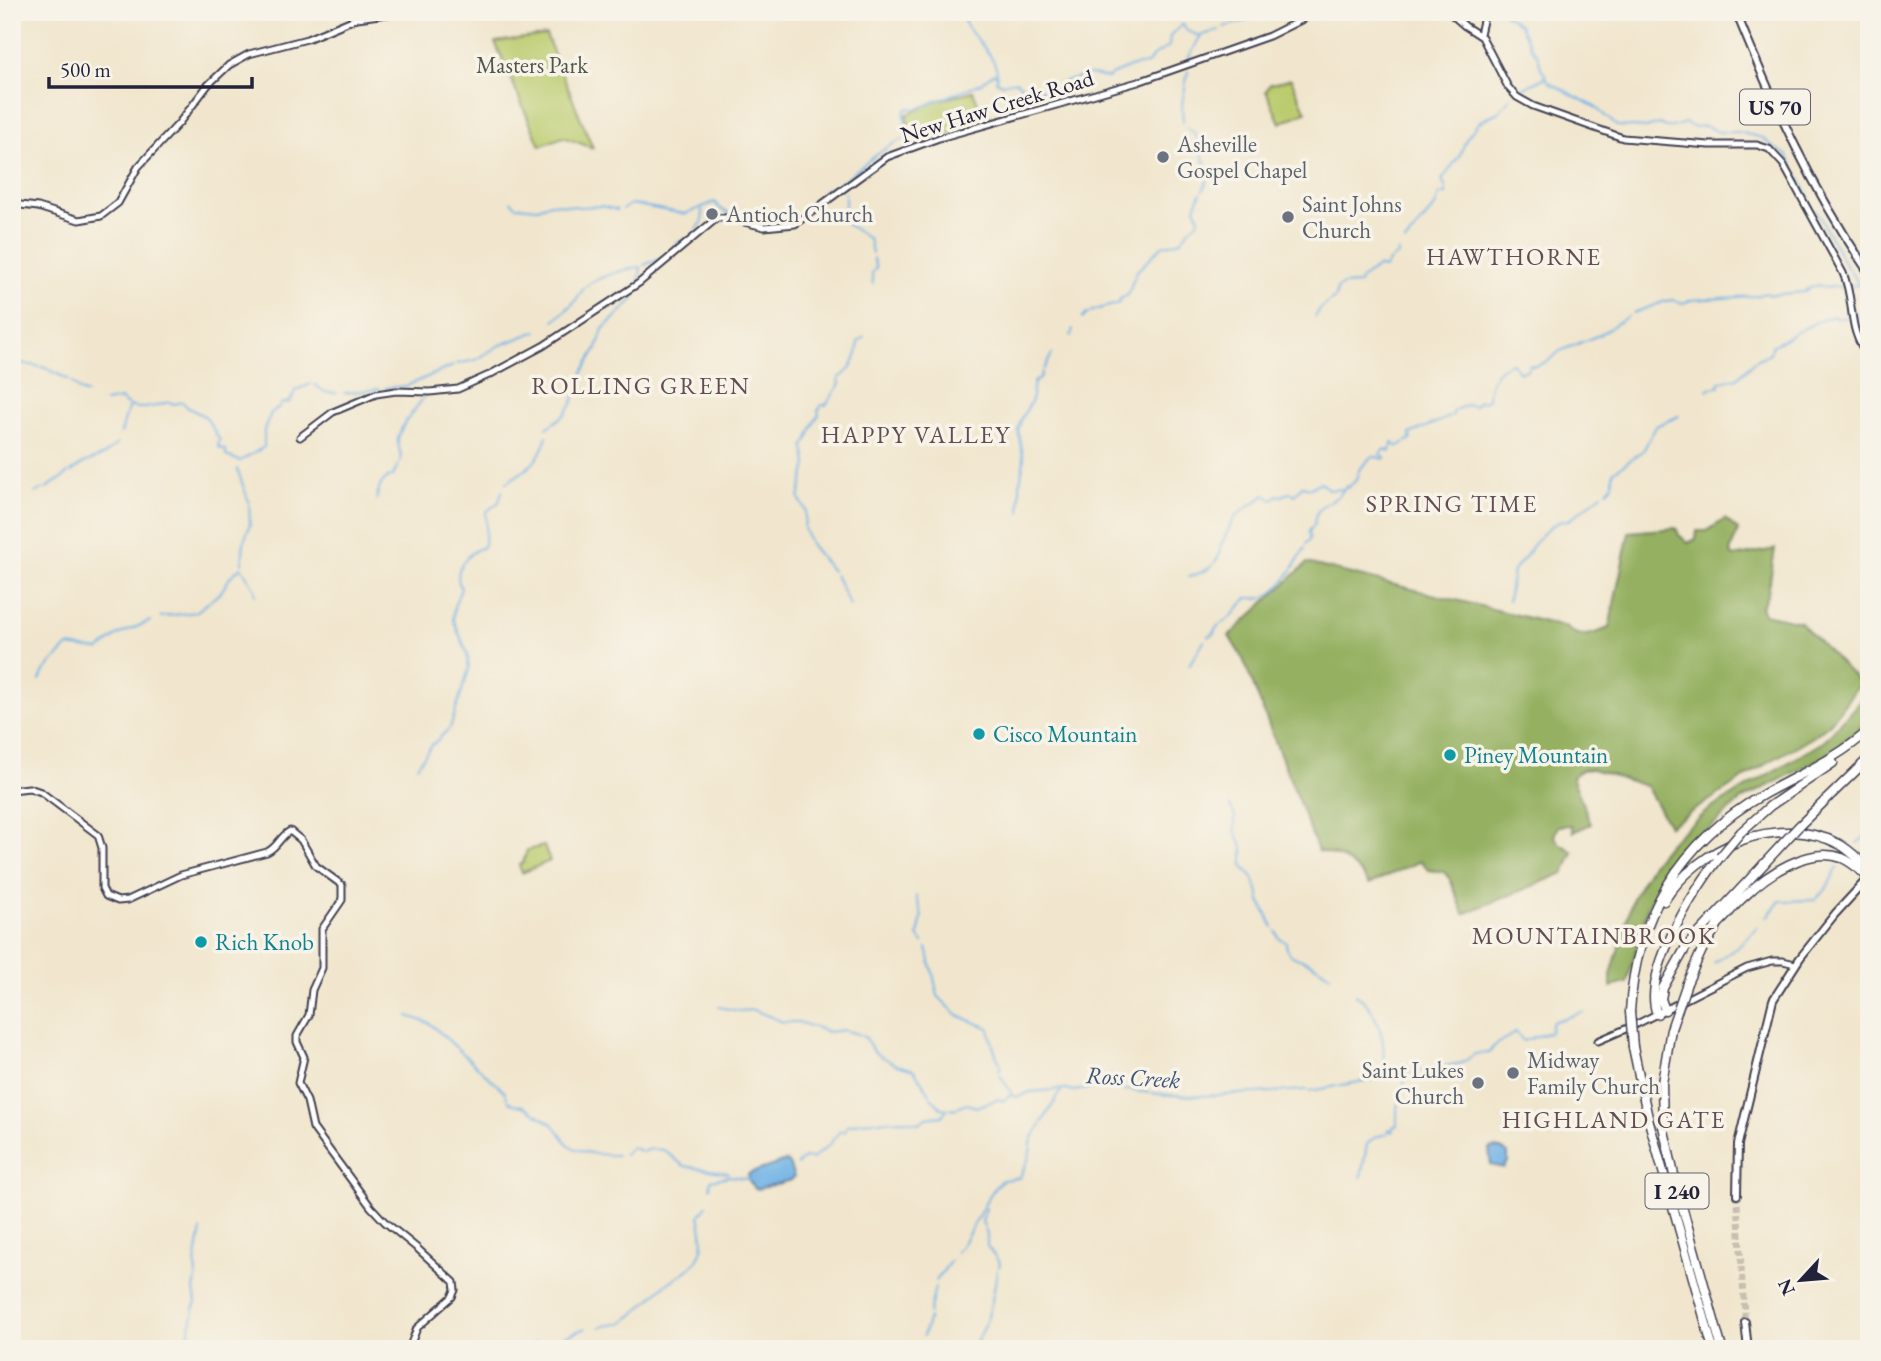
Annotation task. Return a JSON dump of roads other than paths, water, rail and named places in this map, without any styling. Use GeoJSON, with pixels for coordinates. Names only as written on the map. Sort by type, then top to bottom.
{"type":"FeatureCollection","features":[{"type":"Feature","properties":{"kind":"highway"},"geometry":{"type":"LineString","coordinates":[[1661,1012],[1654,1007],[1656,986],[1666,949],[1689,902],[1720,857],[1741,832],[1777,800],[1849,752],[1866,732]]}},
{"type":"Feature","properties":{"kind":"highway","name":"I 240"},"geometry":{"type":"LineString","coordinates":[[1713,1349],[1648,1118],[1633,1047],[1630,1012],[1633,983],[1643,939],[1655,907],[1670,881],[1704,838],[1749,803],[1829,759],[1866,732]]}},
{"type":"Feature","properties":{"kind":"highway","name":"I 240"},"geometry":{"type":"LineString","coordinates":[[1722,1349],[1677,1188],[1663,1126],[1662,1083],[1671,1029],[1687,983],[1707,941],[1729,906],[1799,826],[1869,758]]}},
{"type":"Feature","properties":{"kind":"highway"},"geometry":{"type":"LineString","coordinates":[[1643,939],[1660,907],[1681,878],[1708,856],[1737,841],[1769,834],[1810,835],[1839,844],[1869,868]]}},
{"type":"Feature","properties":{"kind":"highway"},"geometry":{"type":"LineString","coordinates":[[1719,923],[1743,897],[1766,879],[1810,858],[1825,855],[1841,858],[1869,877]]}},
{"type":"Feature","properties":{"kind":"highway"},"geometry":{"type":"LineString","coordinates":[[1661,1012],[1663,988],[1686,947],[1765,863]]}},
{"type":"Feature","properties":{"kind":"main road","name":"US 70"},"geometry":{"type":"LineString","coordinates":[[1737,12],[1775,107],[1798,155],[1834,220],[1869,273]]}},
{"type":"Feature","properties":{"kind":"main road"},"geometry":{"type":"LineString","coordinates":[[1862,263],[1869,280]]}},
{"type":"Feature","properties":{"kind":"main road"},"geometry":{"type":"LineString","coordinates":[[1737,1195],[1738,1144],[1773,1000],[1795,964],[1869,877]]}},
{"type":"Feature","properties":{"kind":"main road"},"geometry":{"type":"LineString","coordinates":[[1745,1322],[1748,1349]]}},
{"type":"Feature","properties":{"kind":"street"},"geometry":{"type":"LineString","coordinates":[[12,204],[38,207],[79,220],[101,216],[118,202],[138,167],[179,123],[208,85],[229,65],[248,54],[307,39],[357,18],[402,12]]}},
{"type":"Feature","properties":{"kind":"street","name":"New Haw Creek Road"},"geometry":{"type":"LineString","coordinates":[[300,437],[333,412],[376,394],[458,389],[489,375],[543,346],[639,283],[715,219],[724,217],[764,227],[795,224],[873,165],[894,155],[939,138],[1145,80],[1275,34],[1317,12]]}},
{"type":"Feature","properties":{"kind":"street"},"geometry":{"type":"LineString","coordinates":[[1449,12],[1465,26],[1480,34],[1508,87],[1517,97],[1533,106],[1623,138],[1698,145],[1752,144],[1774,153],[1783,164],[1843,272],[1855,334],[1869,357]]}},
{"type":"Feature","properties":{"kind":"street"},"geometry":{"type":"LineString","coordinates":[[1480,34],[1485,12]]}},
{"type":"Feature","properties":{"kind":"street"},"geometry":{"type":"LineString","coordinates":[[12,790],[29,788],[41,792],[98,835],[102,848],[102,888],[110,898],[118,901],[128,900],[181,875],[267,852],[274,849],[290,831],[301,840],[316,866],[342,885],[342,900],[322,929],[322,968],[312,989],[309,1015],[297,1035],[297,1042],[304,1057],[297,1080],[307,1101],[313,1128],[371,1207],[384,1222],[446,1272],[454,1282],[452,1297],[417,1328],[409,1349]]}},
{"type":"Feature","properties":{"kind":"street"},"geometry":{"type":"LineString","coordinates":[[1598,1041],[1758,964],[1778,960],[1795,964]]}},
{"type":"Feature","properties":{"kind":"water"},"geometry":{"type":"Polygon","coordinates":[[[1489,1149],[1508,1153],[1508,1162],[1504,1168],[1491,1165],[1489,1149]]]}},
{"type":"Feature","properties":{"kind":"water"},"geometry":{"type":"Polygon","coordinates":[[[786,1161],[794,1177],[791,1180],[755,1189],[748,1179],[748,1174],[786,1161]]]}},
{"type":"Feature","properties":{"kind":"waterway"},"geometry":{"type":"LineString","coordinates":[[958,12],[993,61],[996,81],[1002,84],[1016,81],[1023,87],[1034,87],[1048,93],[1067,80],[1087,75],[1109,78],[1133,66],[1148,64],[1152,57],[1169,46],[1170,36],[1183,24],[1187,31],[1200,36],[1219,30]]}},
{"type":"Feature","properties":{"kind":"waterway"},"geometry":{"type":"LineString","coordinates":[[1224,27],[1249,20],[1254,12]]}},
{"type":"Feature","properties":{"kind":"waterway"},"geometry":{"type":"LineString","coordinates":[[1502,12],[1520,25],[1549,82],[1595,107],[1617,126],[1646,128],[1660,124],[1670,127],[1686,123],[1693,127],[1705,126],[1719,132],[1738,132],[1763,138],[1787,155],[1809,197]]}},
{"type":"Feature","properties":{"kind":"waterway"},"geometry":{"type":"LineString","coordinates":[[1189,60],[1200,37]]}},
{"type":"Feature","properties":{"kind":"waterway"},"geometry":{"type":"LineString","coordinates":[[1183,122],[1182,104],[1188,71]]}},
{"type":"Feature","properties":{"kind":"waterway"},"geometry":{"type":"LineString","coordinates":[[838,184],[883,150],[910,137],[904,115],[906,109],[915,110],[981,83],[994,73],[997,75]]}},
{"type":"Feature","properties":{"kind":"waterway"},"geometry":{"type":"LineString","coordinates":[[1516,92],[1545,78]]}},
{"type":"Feature","properties":{"kind":"waterway"},"geometry":{"type":"LineString","coordinates":[[1405,242],[1435,207],[1439,195],[1446,194],[1442,180],[1460,155],[1466,139],[1479,122],[1500,111],[1511,97]]}},
{"type":"Feature","properties":{"kind":"waterway"},"geometry":{"type":"LineString","coordinates":[[1186,127],[1196,134],[1206,166],[1208,179],[1203,190]]}},
{"type":"Feature","properties":{"kind":"waterway"},"geometry":{"type":"LineString","coordinates":[[623,209],[631,204],[685,214],[715,202],[725,212],[749,218],[752,222],[778,222],[791,220],[804,213],[815,204],[824,190],[834,186]]}},
{"type":"Feature","properties":{"kind":"waterway"},"geometry":{"type":"LineString","coordinates":[[845,192],[845,207],[840,217],[869,239],[872,253]]}},
{"type":"Feature","properties":{"kind":"waterway"},"geometry":{"type":"LineString","coordinates":[[1082,319],[1094,310],[1119,303],[1120,299],[1128,295],[1136,272],[1162,246],[1181,241],[1198,222],[1199,216],[1195,207],[1201,193]]}},
{"type":"Feature","properties":{"kind":"waterway"},"geometry":{"type":"LineString","coordinates":[[511,201],[516,206],[538,208],[550,203],[580,207],[602,206],[617,210]]}},
{"type":"Feature","properties":{"kind":"waterway"},"geometry":{"type":"LineString","coordinates":[[695,232],[703,221],[702,210]]}},
{"type":"Feature","properties":{"kind":"waterway"},"geometry":{"type":"LineString","coordinates":[[1816,210],[1869,304]]}},
{"type":"Feature","properties":{"kind":"waterway"},"geometry":{"type":"LineString","coordinates":[[644,265],[666,257],[677,243],[689,238]]}},
{"type":"Feature","properties":{"kind":"waterway"},"geometry":{"type":"LineString","coordinates":[[1315,317],[1320,309],[1336,297],[1337,289],[1343,285],[1359,284],[1361,279],[1378,267],[1385,268],[1389,261],[1398,255],[1398,251]]}},
{"type":"Feature","properties":{"kind":"waterway"},"geometry":{"type":"LineString","coordinates":[[873,258],[876,268],[872,273],[873,284]]}},
{"type":"Feature","properties":{"kind":"waterway"},"geometry":{"type":"LineString","coordinates":[[554,320],[573,304],[587,286],[599,279],[641,267],[639,281]]}},
{"type":"Feature","properties":{"kind":"waterway"},"geometry":{"type":"LineString","coordinates":[[1633,313],[1673,300],[1683,303],[1766,293],[1771,295],[1804,292],[1819,285],[1825,288],[1845,286]]}},
{"type":"Feature","properties":{"kind":"waterway"},"geometry":{"type":"LineString","coordinates":[[1850,286],[1859,285]]}},
{"type":"Feature","properties":{"kind":"waterway"},"geometry":{"type":"LineString","coordinates":[[547,428],[564,415],[572,404],[603,329],[635,298]]}},
{"type":"Feature","properties":{"kind":"waterway"},"geometry":{"type":"LineString","coordinates":[[1855,317],[1869,312]]}},
{"type":"Feature","properties":{"kind":"waterway"},"geometry":{"type":"LineString","coordinates":[[1306,544],[1310,539],[1309,531],[1314,525],[1316,514],[1322,506],[1339,496],[1346,486],[1348,488],[1356,480],[1359,470],[1372,456],[1384,459],[1380,454],[1384,449],[1390,451],[1393,442],[1397,447],[1411,439],[1410,434],[1453,415],[1453,411],[1467,405],[1474,406],[1479,401],[1484,402],[1488,399],[1494,377],[1506,365],[1512,363],[1520,372],[1527,370],[1529,365],[1547,362],[1560,351],[1599,335],[1628,316]]}},
{"type":"Feature","properties":{"kind":"waterway"},"geometry":{"type":"LineString","coordinates":[[1707,390],[1719,386],[1719,382],[1737,378],[1756,360],[1770,353],[1772,346],[1809,325],[1833,316],[1849,318]]}},
{"type":"Feature","properties":{"kind":"waterway"},"geometry":{"type":"LineString","coordinates":[[1071,336],[1073,329]]}},
{"type":"Feature","properties":{"kind":"waterway"},"geometry":{"type":"LineString","coordinates":[[457,364],[476,360],[498,346],[537,331]]}},
{"type":"Feature","properties":{"kind":"waterway"},"geometry":{"type":"LineString","coordinates":[[832,571],[810,544],[804,528],[806,511],[799,498],[807,464],[804,446],[819,415],[818,411],[822,405],[826,405],[840,384],[839,378],[851,367],[858,342],[864,337]]}},
{"type":"Feature","properties":{"kind":"waterway"},"geometry":{"type":"LineString","coordinates":[[1044,369],[1052,354]]}},
{"type":"Feature","properties":{"kind":"waterway"},"geometry":{"type":"LineString","coordinates":[[12,361],[46,368],[69,380]]}},
{"type":"Feature","properties":{"kind":"waterway"},"geometry":{"type":"LineString","coordinates":[[385,388],[406,386],[453,366]]}},
{"type":"Feature","properties":{"kind":"waterway"},"geometry":{"type":"LineString","coordinates":[[1020,512],[1020,483],[1024,460],[1018,430],[1031,402],[1034,382],[1040,379],[1042,372]]}},
{"type":"Feature","properties":{"kind":"waterway"},"geometry":{"type":"LineString","coordinates":[[71,382],[87,394]]}},
{"type":"Feature","properties":{"kind":"waterway"},"geometry":{"type":"LineString","coordinates":[[105,402],[121,399],[125,404],[137,408],[183,402],[206,417],[220,441],[219,448],[226,450],[226,456],[240,461],[264,447],[264,430],[271,413],[281,404],[290,402],[296,390],[311,384]]}},
{"type":"Feature","properties":{"kind":"waterway"},"geometry":{"type":"LineString","coordinates":[[315,385],[325,392],[336,393]]}},
{"type":"Feature","properties":{"kind":"waterway"},"geometry":{"type":"LineString","coordinates":[[344,393],[380,389]]}},
{"type":"Feature","properties":{"kind":"waterway"},"geometry":{"type":"LineString","coordinates":[[400,461],[400,433],[425,395]]}},
{"type":"Feature","properties":{"kind":"waterway"},"geometry":{"type":"LineString","coordinates":[[121,433],[128,408]]}},
{"type":"Feature","properties":{"kind":"waterway"},"geometry":{"type":"LineString","coordinates":[[1607,491],[1613,484],[1613,472],[1643,451],[1656,426],[1679,416]]}},
{"type":"Feature","properties":{"kind":"waterway"},"geometry":{"type":"LineString","coordinates":[[506,483],[527,469],[536,459],[547,436]]}},
{"type":"Feature","properties":{"kind":"waterway"},"geometry":{"type":"LineString","coordinates":[[71,472],[104,455],[117,444]]}},
{"type":"Feature","properties":{"kind":"waterway"},"geometry":{"type":"LineString","coordinates":[[376,500],[381,485],[385,479],[393,476],[398,465]]}},
{"type":"Feature","properties":{"kind":"waterway"},"geometry":{"type":"LineString","coordinates":[[237,469],[249,502],[250,524],[244,542],[242,563]]}},
{"type":"Feature","properties":{"kind":"waterway"},"geometry":{"type":"LineString","coordinates":[[46,489],[68,473]]}},
{"type":"Feature","properties":{"kind":"waterway"},"geometry":{"type":"LineString","coordinates":[[1189,577],[1213,565],[1219,557],[1220,547],[1234,519],[1265,495],[1273,500],[1277,495],[1291,492],[1295,495],[1302,486],[1311,488],[1320,482],[1329,490],[1343,489]]}},
{"type":"Feature","properties":{"kind":"waterway"},"geometry":{"type":"LineString","coordinates":[[35,493],[42,489]]}},
{"type":"Feature","properties":{"kind":"waterway"},"geometry":{"type":"LineString","coordinates":[[417,766],[431,746],[450,728],[469,669],[467,653],[453,619],[461,588],[458,575],[466,558],[483,547],[486,512],[499,502],[502,491]]}},
{"type":"Feature","properties":{"kind":"waterway"},"geometry":{"type":"LineString","coordinates":[[1527,554],[1551,527],[1569,520],[1602,494]]}},
{"type":"Feature","properties":{"kind":"waterway"},"geometry":{"type":"LineString","coordinates":[[1208,636],[1232,616],[1247,598],[1265,597],[1277,589],[1305,548]]}},
{"type":"Feature","properties":{"kind":"waterway"},"geometry":{"type":"LineString","coordinates":[[1508,601],[1513,571],[1526,556]]}},
{"type":"Feature","properties":{"kind":"waterway"},"geometry":{"type":"LineString","coordinates":[[160,617],[196,612],[221,592],[231,576],[241,567],[255,589],[255,595]]}},
{"type":"Feature","properties":{"kind":"waterway"},"geometry":{"type":"LineString","coordinates":[[835,575],[850,606]]}},
{"type":"Feature","properties":{"kind":"waterway"},"geometry":{"type":"LineString","coordinates":[[40,680],[44,671],[68,646],[99,650],[118,635],[150,621]]}},
{"type":"Feature","properties":{"kind":"waterway"},"geometry":{"type":"LineString","coordinates":[[1189,665],[1204,641]]}},
{"type":"Feature","properties":{"kind":"waterway"},"geometry":{"type":"LineString","coordinates":[[1230,806],[1235,816],[1235,831],[1243,848],[1243,866],[1253,878],[1260,901],[1273,927]]}},
{"type":"Feature","properties":{"kind":"waterway","name":"Ross Creek"},"geometry":{"type":"LineString","coordinates":[[1857,843],[1869,834]]}},
{"type":"Feature","properties":{"kind":"waterway","name":"Ross Creek"},"geometry":{"type":"LineString","coordinates":[[1767,917],[1780,901],[1815,900],[1826,889],[1838,867]]}},
{"type":"Feature","properties":{"kind":"waterway"},"geometry":{"type":"LineString","coordinates":[[916,896],[922,916],[918,936],[923,943]]}},
{"type":"Feature","properties":{"kind":"waterway","name":"Ross Creek"},"geometry":{"type":"LineString","coordinates":[[1714,963],[1739,946],[1757,927]]}},
{"type":"Feature","properties":{"kind":"waterway"},"geometry":{"type":"LineString","coordinates":[[1276,931],[1279,938],[1286,942],[1291,955],[1311,963],[1331,976]]}},
{"type":"Feature","properties":{"kind":"waterway"},"geometry":{"type":"LineString","coordinates":[[927,948],[938,996],[957,1015],[989,1028],[1001,1065],[999,1071]]}},
{"type":"Feature","properties":{"kind":"waterway"},"geometry":{"type":"LineString","coordinates":[[1355,995],[1368,1006],[1378,1023],[1383,1043],[1383,1060]]}},
{"type":"Feature","properties":{"kind":"waterway"},"geometry":{"type":"LineString","coordinates":[[719,1007],[739,1011],[754,1010],[783,1022],[798,1022],[829,1032],[843,1030],[858,1034],[866,1038],[872,1050],[879,1055],[897,1065],[914,1070],[930,1094]]}},
{"type":"Feature","properties":{"kind":"waterway","name":"Ross Creek"},"geometry":{"type":"LineString","coordinates":[[1310,1091],[1462,1063],[1475,1054],[1488,1053],[1516,1032],[1523,1041],[1550,1032],[1552,1022],[1584,1012]]}},
{"type":"Feature","properties":{"kind":"waterway"},"geometry":{"type":"LineString","coordinates":[[408,1016],[429,1023],[505,1092]]}},
{"type":"Feature","properties":{"kind":"waterway"},"geometry":{"type":"LineString","coordinates":[[1384,1065],[1390,1076]]}},
{"type":"Feature","properties":{"kind":"waterway"},"geometry":{"type":"LineString","coordinates":[[1000,1075],[1012,1094]]}},
{"type":"Feature","properties":{"kind":"waterway"},"geometry":{"type":"LineString","coordinates":[[1402,1096],[1406,1075]]}},
{"type":"Feature","properties":{"kind":"waterway","name":"Ross Creek"},"geometry":{"type":"LineString","coordinates":[[959,1106],[968,1104],[976,1107],[999,1099],[1003,1101],[1009,1095],[1018,1097],[1030,1092],[1065,1089],[1074,1091],[1099,1087],[1201,1096],[1307,1090]]}},
{"type":"Feature","properties":{"kind":"waterway"},"geometry":{"type":"LineString","coordinates":[[956,1252],[998,1184],[1003,1180],[1020,1177],[1029,1158],[1032,1139],[1061,1091]]}},
{"type":"Feature","properties":{"kind":"waterway"},"geometry":{"type":"LineString","coordinates":[[931,1097],[941,1108],[946,1109]]}},
{"type":"Feature","properties":{"kind":"waterway"},"geometry":{"type":"LineString","coordinates":[[1361,1177],[1367,1144],[1375,1137],[1387,1134],[1388,1129],[1392,1132],[1397,1125],[1397,1107],[1402,1098]]}},
{"type":"Feature","properties":{"kind":"waterway"},"geometry":{"type":"LineString","coordinates":[[508,1101],[525,1107],[551,1123],[574,1148],[617,1155]]}},
{"type":"Feature","properties":{"kind":"waterway","name":"Ross Creek"},"geometry":{"type":"LineString","coordinates":[[878,1121],[905,1120],[919,1123],[926,1118],[942,1116],[947,1109],[957,1108]]}},
{"type":"Feature","properties":{"kind":"waterway","name":"Ross Creek"},"geometry":{"type":"LineString","coordinates":[[859,1122],[875,1121]]}},
{"type":"Feature","properties":{"kind":"waterway","name":"Ross Creek"},"geometry":{"type":"LineString","coordinates":[[797,1165],[804,1158],[812,1159],[829,1145],[840,1131],[846,1131],[846,1126],[857,1123]]}},
{"type":"Feature","properties":{"kind":"waterway"},"geometry":{"type":"LineString","coordinates":[[624,1155],[632,1147],[642,1152],[650,1149],[664,1150],[684,1166],[728,1173]]}},
{"type":"Feature","properties":{"kind":"waterway"},"geometry":{"type":"LineString","coordinates":[[710,1188],[711,1180],[730,1176],[749,1179]]}},
{"type":"Feature","properties":{"kind":"waterway"},"geometry":{"type":"LineString","coordinates":[[600,1327],[627,1320],[663,1287],[693,1265],[703,1245],[699,1216],[707,1205]]}},
{"type":"Feature","properties":{"kind":"waterway"},"geometry":{"type":"LineString","coordinates":[[986,1208],[982,1221],[987,1235],[987,1246],[1000,1263],[999,1267]]}},
{"type":"Feature","properties":{"kind":"waterway"},"geometry":{"type":"LineString","coordinates":[[185,1349],[196,1302],[195,1263],[201,1230]]}},
{"type":"Feature","properties":{"kind":"waterway"},"geometry":{"type":"LineString","coordinates":[[936,1281],[951,1260]]}},
{"type":"Feature","properties":{"kind":"waterway"},"geometry":{"type":"LineString","coordinates":[[976,1343],[988,1317],[997,1271]]}},
{"type":"Feature","properties":{"kind":"waterway"},"geometry":{"type":"LineString","coordinates":[[929,1314],[935,1287]]}},
{"type":"Feature","properties":{"kind":"waterway"},"geometry":{"type":"LineString","coordinates":[[923,1336],[929,1318]]}},
{"type":"Feature","properties":{"kind":"waterway"},"geometry":{"type":"LineString","coordinates":[[533,1343],[550,1342],[586,1328]]}},
{"type":"Feature","properties":{"kind":"tunnel"},"geometry":{"type":"LineString","coordinates":[[1737,1195],[1745,1322]]}},
{"type":"Feature","properties":{"kind":"place","name":"Asheville Gospel Chapel"},"geometry":{"type":"Point","coordinates":[1163,157]}},
{"type":"Feature","properties":{"kind":"place","name":"Antioch Church"},"geometry":{"type":"Point","coordinates":[712,214]}},
{"type":"Feature","properties":{"kind":"place","name":"Saint Johns Church"},"geometry":{"type":"Point","coordinates":[1288,217]}},
{"type":"Feature","properties":{"kind":"place","name":"Cisco Mountain"},"geometry":{"type":"Point","coordinates":[979,734]}},
{"type":"Feature","properties":{"kind":"place","name":"Piney Mountain"},"geometry":{"type":"Point","coordinates":[1450,755]}},
{"type":"Feature","properties":{"kind":"place","name":"Rich Knob"},"geometry":{"type":"Point","coordinates":[201,942]}},
{"type":"Feature","properties":{"kind":"place","name":"Midway Family Church"},"geometry":{"type":"Point","coordinates":[1513,1073]}},
{"type":"Feature","properties":{"kind":"place","name":"Saint Lukes Church"},"geometry":{"type":"Point","coordinates":[1478,1083]}},
{"type":"Feature","properties":{"kind":"district","name":"HAWTHORNE"},"geometry":{"type":"Point","coordinates":[1514,256]}},
{"type":"Feature","properties":{"kind":"district","name":"ROLLING GREEN"},"geometry":{"type":"Point","coordinates":[641,385]}},
{"type":"Feature","properties":{"kind":"district","name":"HAPPY VALLEY"},"geometry":{"type":"Point","coordinates":[916,434]}},
{"type":"Feature","properties":{"kind":"district","name":"SPRING TIME"},"geometry":{"type":"Point","coordinates":[1452,503]}},
{"type":"Feature","properties":{"kind":"district","name":"MOUNTAINBROOK"},"geometry":{"type":"Point","coordinates":[1594,935]}},
{"type":"Feature","properties":{"kind":"district","name":"HIGHLAND GATE"},"geometry":{"type":"Point","coordinates":[1614,1119]}},
{"type":"Feature","properties":{"kind":"park label","name":"Masters Park"},"geometry":{"type":"Point","coordinates":[532,65]}}]}
